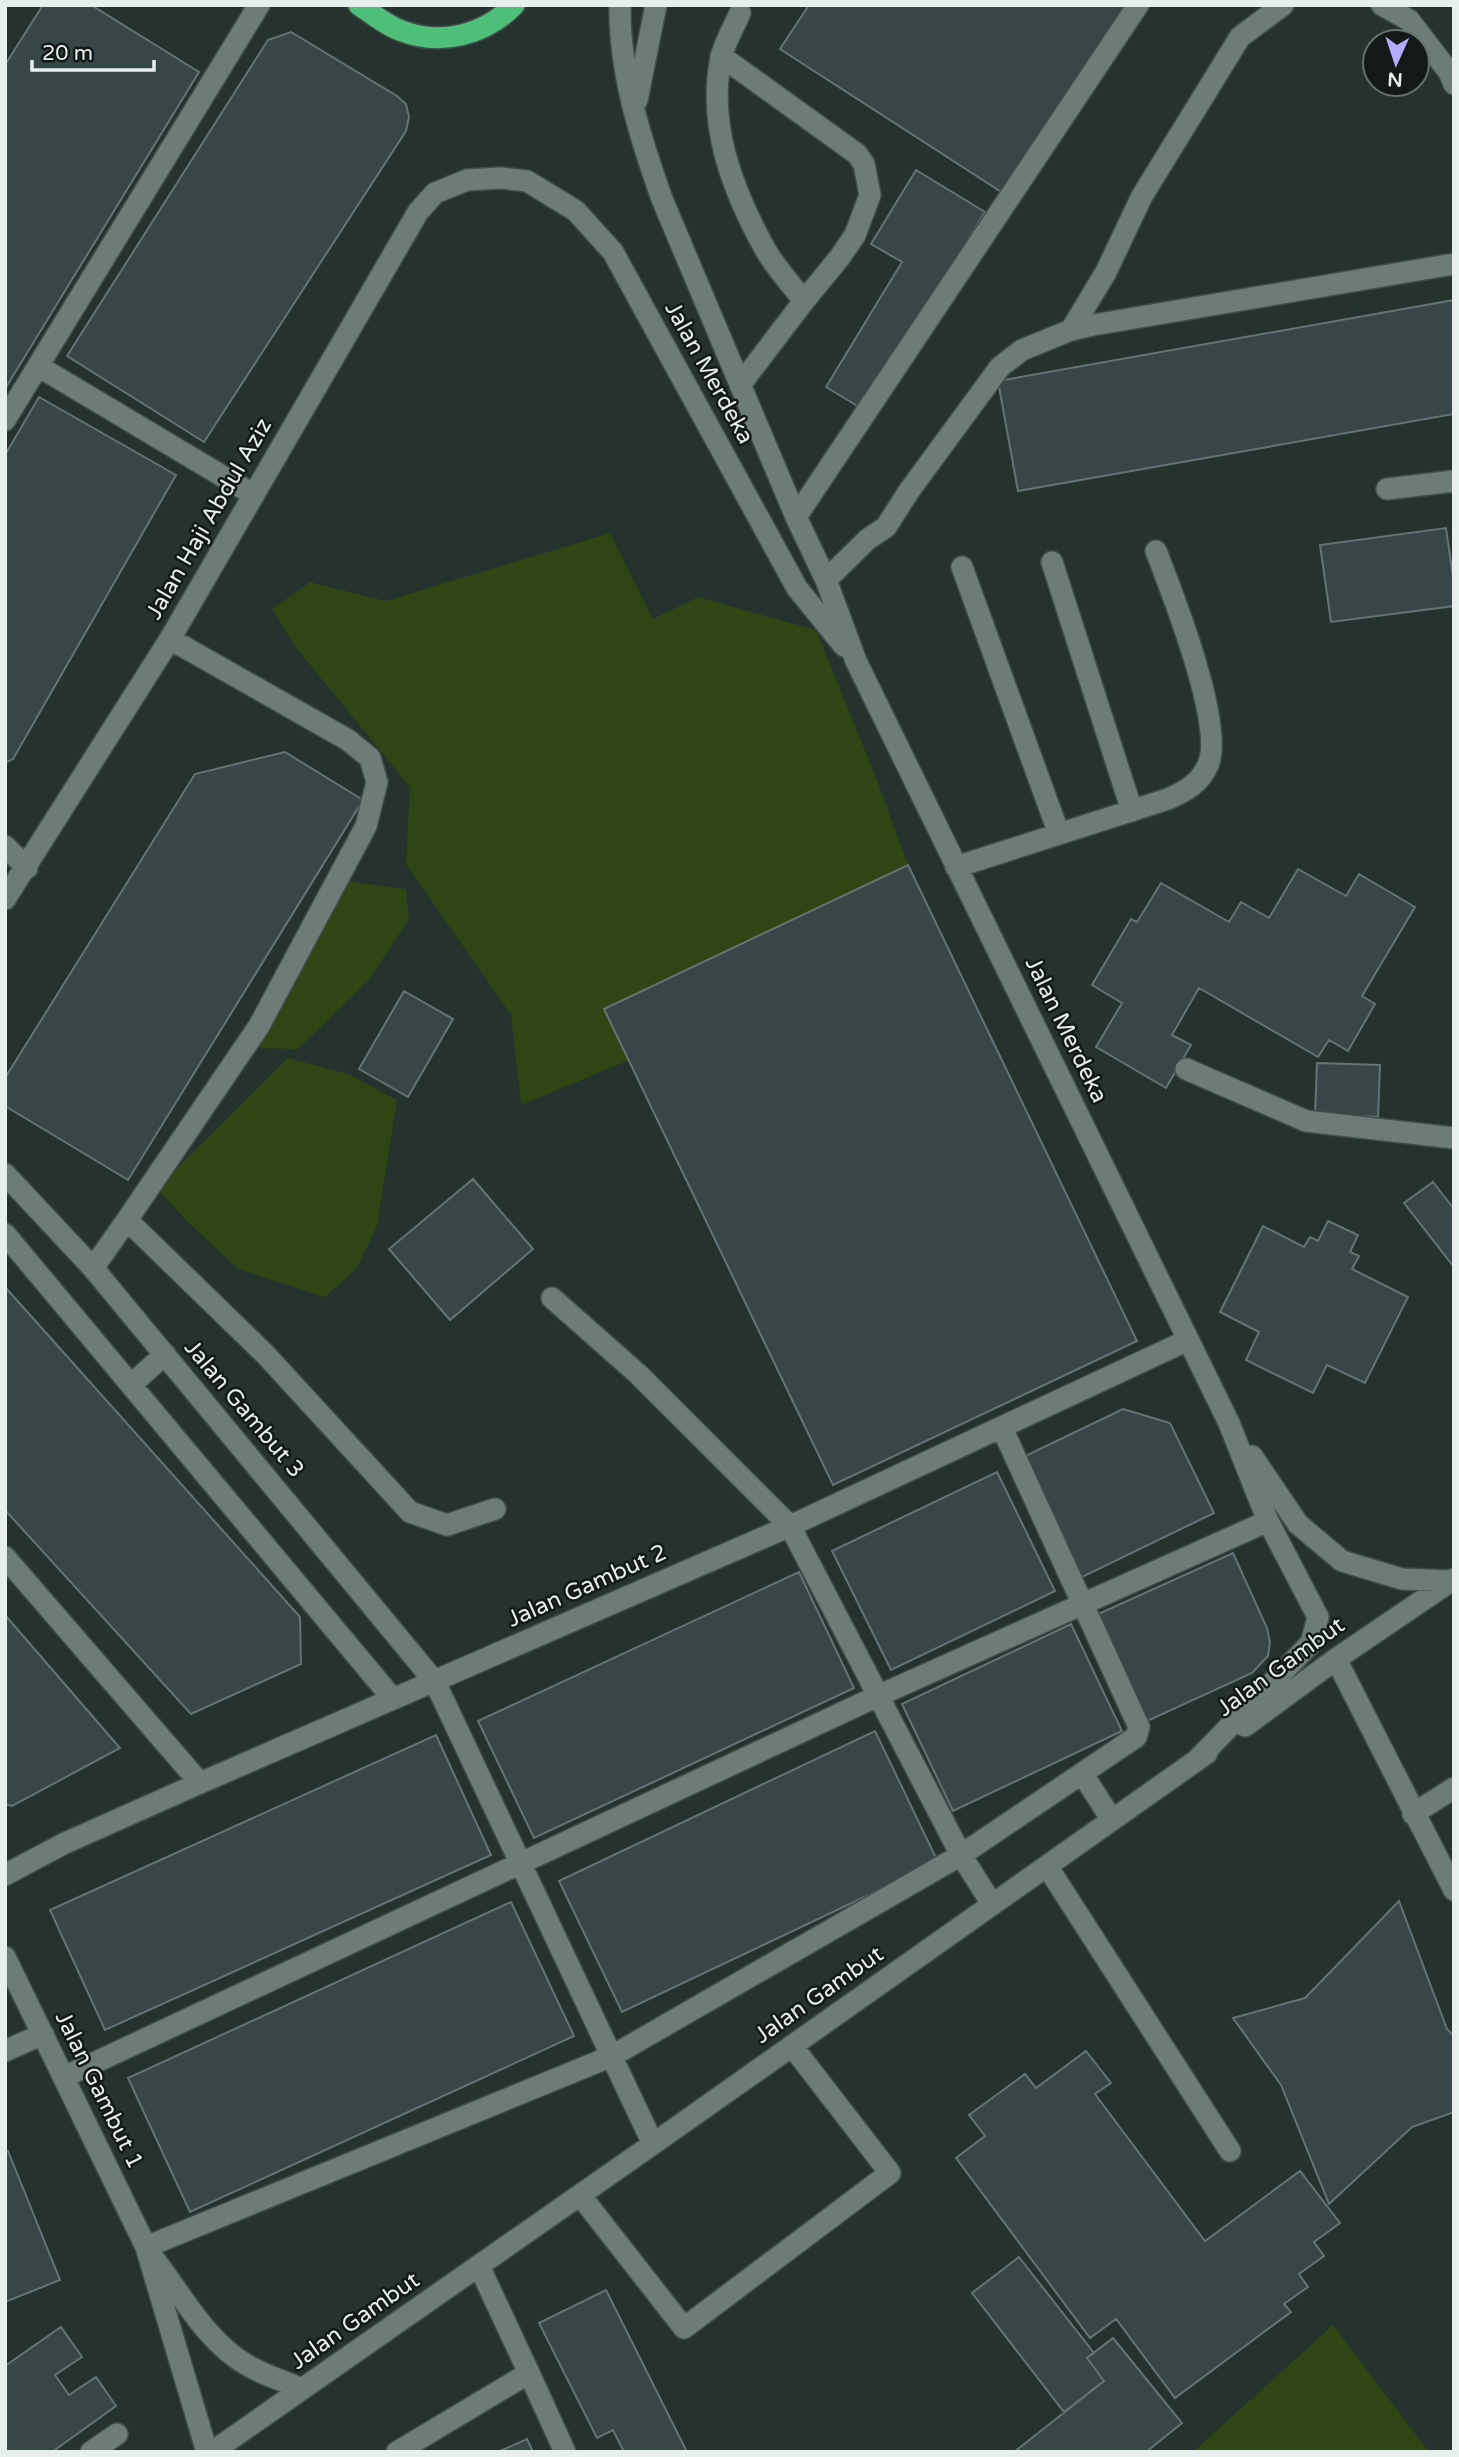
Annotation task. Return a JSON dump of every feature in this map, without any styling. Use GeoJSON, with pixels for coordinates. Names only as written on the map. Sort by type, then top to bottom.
{"type":"FeatureCollection","features":[{"type":"Feature","properties":{"kind":"highway"},"geometry":{"type":"LineString","coordinates":[[359,5],[400,31],[431,38],[461,36],[488,26],[514,5]]}},
{"type":"Feature","properties":{"kind":"street"},"geometry":{"type":"LineString","coordinates":[[5,420],[259,5]]}},
{"type":"Feature","properties":{"kind":"street","name":"Jalan Merdeka"},"geometry":{"type":"LineString","coordinates":[[620,5],[626,70],[644,149],[662,199],[740,385],[826,580],[856,661],[1229,1423],[1268,1521],[1318,1617],[1311,1643],[1196,1761]]}},
{"type":"Feature","properties":{"kind":"street"},"geometry":{"type":"LineString","coordinates":[[634,112],[656,5]]}},
{"type":"Feature","properties":{"kind":"street"},"geometry":{"type":"LineString","coordinates":[[796,517],[1138,5]]}},
{"type":"Feature","properties":{"kind":"street"},"geometry":{"type":"LineString","coordinates":[[1071,330],[1106,272],[1142,196],[1240,37],[1283,5]]}},
{"type":"Feature","properties":{"kind":"street"},"geometry":{"type":"LineString","coordinates":[[1388,7],[1409,20],[1449,72],[1454,84]]}},
{"type":"Feature","properties":{"kind":"street"},"geometry":{"type":"LineString","coordinates":[[738,8],[721,56],[716,104],[722,144],[739,193],[766,251],[804,302]]}},
{"type":"Feature","properties":{"kind":"street"},"geometry":{"type":"LineString","coordinates":[[721,56],[857,154],[864,164],[870,195],[855,234],[841,257],[740,385]]}},
{"type":"Feature","properties":{"kind":"street","name":"Jalan Merdeka"},"geometry":{"type":"LineString","coordinates":[[467,180],[501,177],[527,181],[576,211],[613,252],[797,588],[856,661]]}},
{"type":"Feature","properties":{"kind":"street","name":"Jalan Haji Abdul Aziz"},"geometry":{"type":"LineString","coordinates":[[5,899],[170,639],[418,212],[435,193],[467,180]]}},
{"type":"Feature","properties":{"kind":"street"},"geometry":{"type":"LineString","coordinates":[[826,580],[869,539],[886,527],[909,491],[1000,367],[1022,350],[1071,330],[1454,264]]}},
{"type":"Feature","properties":{"kind":"street"},"geometry":{"type":"LineString","coordinates":[[38,366],[254,495]]}},
{"type":"Feature","properties":{"kind":"street"},"geometry":{"type":"LineString","coordinates":[[1387,489],[1454,481]]}},
{"type":"Feature","properties":{"kind":"street"},"geometry":{"type":"LineString","coordinates":[[957,867],[1132,811],[1192,788],[1209,763],[1211,729],[1190,641],[1156,551]]}},
{"type":"Feature","properties":{"kind":"street"},"geometry":{"type":"LineString","coordinates":[[1052,562],[1132,811]]}},
{"type":"Feature","properties":{"kind":"street"},"geometry":{"type":"LineString","coordinates":[[962,567],[1059,834]]}},
{"type":"Feature","properties":{"kind":"street"},"geometry":{"type":"LineString","coordinates":[[93,1268],[259,1026],[366,826],[377,782],[370,758],[348,740],[170,639]]}},
{"type":"Feature","properties":{"kind":"street"},"geometry":{"type":"LineString","coordinates":[[5,846],[27,868]]}},
{"type":"Feature","properties":{"kind":"street"},"geometry":{"type":"LineString","coordinates":[[1186,1069],[1306,1121],[1454,1138]]}},
{"type":"Feature","properties":{"kind":"street","name":"Jalan Gambut 3"},"geometry":{"type":"LineString","coordinates":[[5,1174],[93,1268],[435,1682],[653,2144]]}},
{"type":"Feature","properties":{"kind":"street"},"geometry":{"type":"LineString","coordinates":[[127,1220],[265,1354],[410,1513],[447,1525],[495,1510]]}},
{"type":"Feature","properties":{"kind":"street"},"geometry":{"type":"LineString","coordinates":[[5,1234],[393,1699]]}},
{"type":"Feature","properties":{"kind":"street"},"geometry":{"type":"LineString","coordinates":[[552,1298],[638,1374],[790,1526],[961,1855],[992,1905]]}},
{"type":"Feature","properties":{"kind":"street","name":"Jalan Gambut 2"},"geometry":{"type":"LineString","coordinates":[[5,1875],[63,1844],[200,1783],[790,1526],[1188,1340]]}},
{"type":"Feature","properties":{"kind":"street"},"geometry":{"type":"LineString","coordinates":[[131,1385],[165,1354]]}},
{"type":"Feature","properties":{"kind":"street","name":"Jalan Merdeka"},"geometry":{"type":"LineString","coordinates":[[1229,1423],[1298,1524],[1342,1561],[1402,1579],[1452,1580]]}},
{"type":"Feature","properties":{"kind":"street"},"geometry":{"type":"LineString","coordinates":[[146,2247],[612,2056],[961,1855],[1136,1737],[1139,1727],[1002,1428]]}},
{"type":"Feature","properties":{"kind":"street"},"geometry":{"type":"LineString","coordinates":[[64,2077],[880,1695],[1268,1521]]}},
{"type":"Feature","properties":{"kind":"street"},"geometry":{"type":"LineString","coordinates":[[5,1557],[200,1783]]}},
{"type":"Feature","properties":{"kind":"street","name":"Jalan Gambut"},"geometry":{"type":"LineString","coordinates":[[210,2452],[653,2144],[1196,1761],[1336,1659],[1452,1580]]}},
{"type":"Feature","properties":{"kind":"street"},"geometry":{"type":"LineString","coordinates":[[1336,1659],[1454,1890]]}},
{"type":"Feature","properties":{"kind":"street"},"geometry":{"type":"LineString","coordinates":[[1082,1773],[1112,1820]]}},
{"type":"Feature","properties":{"kind":"street"},"geometry":{"type":"LineString","coordinates":[[1413,1814],[1454,1788]]}},
{"type":"Feature","properties":{"kind":"street"},"geometry":{"type":"LineString","coordinates":[[1047,1866],[1230,2151]]}},
{"type":"Feature","properties":{"kind":"street","name":"Jalan Gambut 1"},"geometry":{"type":"LineString","coordinates":[[5,1957],[146,2247],[210,2452]]}},
{"type":"Feature","properties":{"kind":"street"},"geometry":{"type":"LineString","coordinates":[[5,2051],[43,2034]]}},
{"type":"Feature","properties":{"kind":"street"},"geometry":{"type":"LineString","coordinates":[[580,2195],[684,2328],[890,2173],[792,2046]]}},
{"type":"Feature","properties":{"kind":"street","name":"Jalan Gambut 1"},"geometry":{"type":"LineString","coordinates":[[146,2247],[202,2325],[220,2345],[247,2365],[302,2389]]}},
{"type":"Feature","properties":{"kind":"street"},"geometry":{"type":"LineString","coordinates":[[479,2266],[565,2452]]}},
{"type":"Feature","properties":{"kind":"street"},"geometry":{"type":"LineString","coordinates":[[397,2452],[529,2373]]}},
{"type":"Feature","properties":{"kind":"street"},"geometry":{"type":"LineString","coordinates":[[91,2452],[117,2434]]}},
{"type":"Feature","properties":{"kind":"green space"},"geometry":{"type":"Polygon","coordinates":[[[610,533],[653,619],[698,597],[816,630],[908,865],[605,1009],[629,1060],[521,1105],[511,1015],[406,864],[410,787],[294,645],[272,609],[310,582],[386,601],[610,533]]]}},
{"type":"Feature","properties":{"kind":"green space"},"geometry":{"type":"Polygon","coordinates":[[[337,880],[406,889],[409,919],[368,981],[298,1049],[260,1048],[259,1026],[337,880]]]}},
{"type":"Feature","properties":{"kind":"green space"},"geometry":{"type":"Polygon","coordinates":[[[288,1058],[348,1074],[397,1100],[377,1226],[357,1268],[325,1297],[238,1269],[184,1218],[157,1188],[288,1058]]]}},
{"type":"Feature","properties":{"kind":"green space"},"geometry":{"type":"Polygon","coordinates":[[[1333,2325],[1429,2452],[1193,2452],[1333,2325]]]}},
{"type":"Feature","properties":{"kind":"building"},"geometry":{"type":"Polygon","coordinates":[[[43,5],[91,5],[199,72],[5,389],[5,65],[43,5]]]}},
{"type":"Feature","properties":{"kind":"building"},"geometry":{"type":"Polygon","coordinates":[[[809,5],[1126,5],[1003,193],[780,49],[809,5]]]}},
{"type":"Feature","properties":{"kind":"building"},"geometry":{"type":"Polygon","coordinates":[[[291,32],[397,96],[406,104],[409,117],[406,131],[204,442],[67,356],[268,40],[291,32]]]}},
{"type":"Feature","properties":{"kind":"building"},"geometry":{"type":"Polygon","coordinates":[[[916,170],[985,212],[864,410],[826,387],[902,262],[871,244],[916,170]]]}},
{"type":"Feature","properties":{"kind":"building"},"geometry":{"type":"Polygon","coordinates":[[[1454,300],[1454,414],[1018,491],[998,381],[1454,300]]]}},
{"type":"Feature","properties":{"kind":"building"},"geometry":{"type":"Polygon","coordinates":[[[39,397],[176,475],[13,759],[5,763],[5,455],[39,397]]]}},
{"type":"Feature","properties":{"kind":"building"},"geometry":{"type":"Polygon","coordinates":[[[1446,528],[1454,584],[1454,606],[1331,622],[1320,545],[1446,528]]]}},
{"type":"Feature","properties":{"kind":"building"},"geometry":{"type":"Polygon","coordinates":[[[285,752],[363,800],[128,1180],[5,1106],[5,1078],[195,774],[285,752]]]}},
{"type":"Feature","properties":{"kind":"building"},"geometry":{"type":"Polygon","coordinates":[[[908,865],[1137,1341],[833,1485],[604,1009],[908,865]]]}},
{"type":"Feature","properties":{"kind":"building"},"geometry":{"type":"Polygon","coordinates":[[[1298,869],[1346,896],[1359,874],[1415,907],[1362,996],[1375,1004],[1348,1051],[1329,1040],[1318,1057],[1199,988],[1172,1035],[1191,1045],[1166,1088],[1096,1047],[1122,1003],[1092,985],[1131,919],[1137,922],[1161,883],[1229,922],[1241,902],[1269,918],[1298,869]]]}},
{"type":"Feature","properties":{"kind":"building"},"geometry":{"type":"Polygon","coordinates":[[[404,991],[453,1019],[408,1097],[359,1069],[404,991]]]}},
{"type":"Feature","properties":{"kind":"building"},"geometry":{"type":"Polygon","coordinates":[[[1317,1063],[1380,1065],[1378,1117],[1315,1114],[1317,1063]]]}},
{"type":"Feature","properties":{"kind":"building"},"geometry":{"type":"Polygon","coordinates":[[[473,1179],[533,1249],[450,1320],[389,1249],[473,1179]]]}},
{"type":"Feature","properties":{"kind":"building"},"geometry":{"type":"Polygon","coordinates":[[[1433,1182],[1454,1209],[1454,1267],[1404,1203],[1433,1182]]]}},
{"type":"Feature","properties":{"kind":"building"},"geometry":{"type":"Polygon","coordinates":[[[1328,1221],[1358,1235],[1350,1252],[1359,1256],[1352,1269],[1408,1297],[1365,1383],[1327,1365],[1313,1393],[1246,1360],[1259,1332],[1220,1312],[1263,1226],[1304,1247],[1310,1237],[1318,1241],[1328,1221]]]}},
{"type":"Feature","properties":{"kind":"building"},"geometry":{"type":"Polygon","coordinates":[[[5,1287],[300,1617],[301,1664],[191,1714],[5,1510],[5,1287]]]}},
{"type":"Feature","properties":{"kind":"building"},"geometry":{"type":"Polygon","coordinates":[[[1123,1409],[1170,1423],[1214,1513],[1078,1579],[1019,1459],[1123,1409]]]}},
{"type":"Feature","properties":{"kind":"building"},"geometry":{"type":"Polygon","coordinates":[[[997,1472],[1055,1591],[891,1670],[832,1551],[997,1472]]]}},
{"type":"Feature","properties":{"kind":"building"},"geometry":{"type":"Polygon","coordinates":[[[1233,1553],[1267,1628],[1270,1642],[1268,1656],[1252,1673],[1143,1723],[1094,1616],[1233,1553]]]}},
{"type":"Feature","properties":{"kind":"building"},"geometry":{"type":"Polygon","coordinates":[[[799,1572],[854,1688],[534,1838],[478,1721],[799,1572]]]}},
{"type":"Feature","properties":{"kind":"building"},"geometry":{"type":"Polygon","coordinates":[[[5,1615],[120,1748],[12,1806],[5,1804],[5,1615]]]}},
{"type":"Feature","properties":{"kind":"building"},"geometry":{"type":"Polygon","coordinates":[[[1071,1624],[1122,1731],[953,1811],[902,1704],[1071,1624]]]}},
{"type":"Feature","properties":{"kind":"building"},"geometry":{"type":"Polygon","coordinates":[[[875,1731],[938,1862],[622,2012],[559,1881],[875,1731]]]}},
{"type":"Feature","properties":{"kind":"building"},"geometry":{"type":"Polygon","coordinates":[[[436,1735],[491,1855],[105,2030],[50,1910],[436,1735]]]}},
{"type":"Feature","properties":{"kind":"building"},"geometry":{"type":"Polygon","coordinates":[[[1399,1901],[1447,2029],[1454,2036],[1454,2112],[1412,2127],[1329,2204],[1281,2085],[1233,2018],[1305,1998],[1399,1901]]]}},
{"type":"Feature","properties":{"kind":"building"},"geometry":{"type":"Polygon","coordinates":[[[511,1902],[574,2036],[190,2212],[128,2078],[511,1902]]]}},
{"type":"Feature","properties":{"kind":"building"},"geometry":{"type":"Polygon","coordinates":[[[1086,2051],[1111,2083],[1095,2094],[1205,2241],[1300,2171],[1340,2223],[1314,2242],[1324,2256],[1299,2274],[1308,2287],[1284,2304],[1291,2312],[1175,2398],[1116,2319],[1090,2338],[956,2158],[985,2136],[969,2115],[1025,2074],[1036,2088],[1086,2051]]]}},
{"type":"Feature","properties":{"kind":"building"},"geometry":{"type":"Polygon","coordinates":[[[8,2151],[60,2280],[5,2302],[5,2152],[8,2151]]]}},
{"type":"Feature","properties":{"kind":"building"},"geometry":{"type":"Polygon","coordinates":[[[1019,2257],[1094,2353],[1087,2358],[1104,2381],[1064,2412],[972,2293],[1019,2257]]]}},
{"type":"Feature","properties":{"kind":"building"},"geometry":{"type":"Polygon","coordinates":[[[606,2290],[687,2452],[624,2452],[613,2430],[597,2438],[539,2323],[606,2290]]]}},
{"type":"Feature","properties":{"kind":"building"},"geometry":{"type":"Polygon","coordinates":[[[61,2327],[82,2357],[55,2375],[69,2395],[96,2377],[116,2406],[52,2452],[5,2452],[5,2366],[61,2327]]]}},
{"type":"Feature","properties":{"kind":"building"},"geometry":{"type":"Polygon","coordinates":[[[1113,2338],[1182,2423],[1146,2452],[1014,2452],[1104,2381],[1087,2358],[1113,2338]]]}},
{"type":"Feature","properties":{"kind":"building"},"geometry":{"type":"Polygon","coordinates":[[[527,2439],[533,2452],[498,2452],[527,2439]]]}}]}
